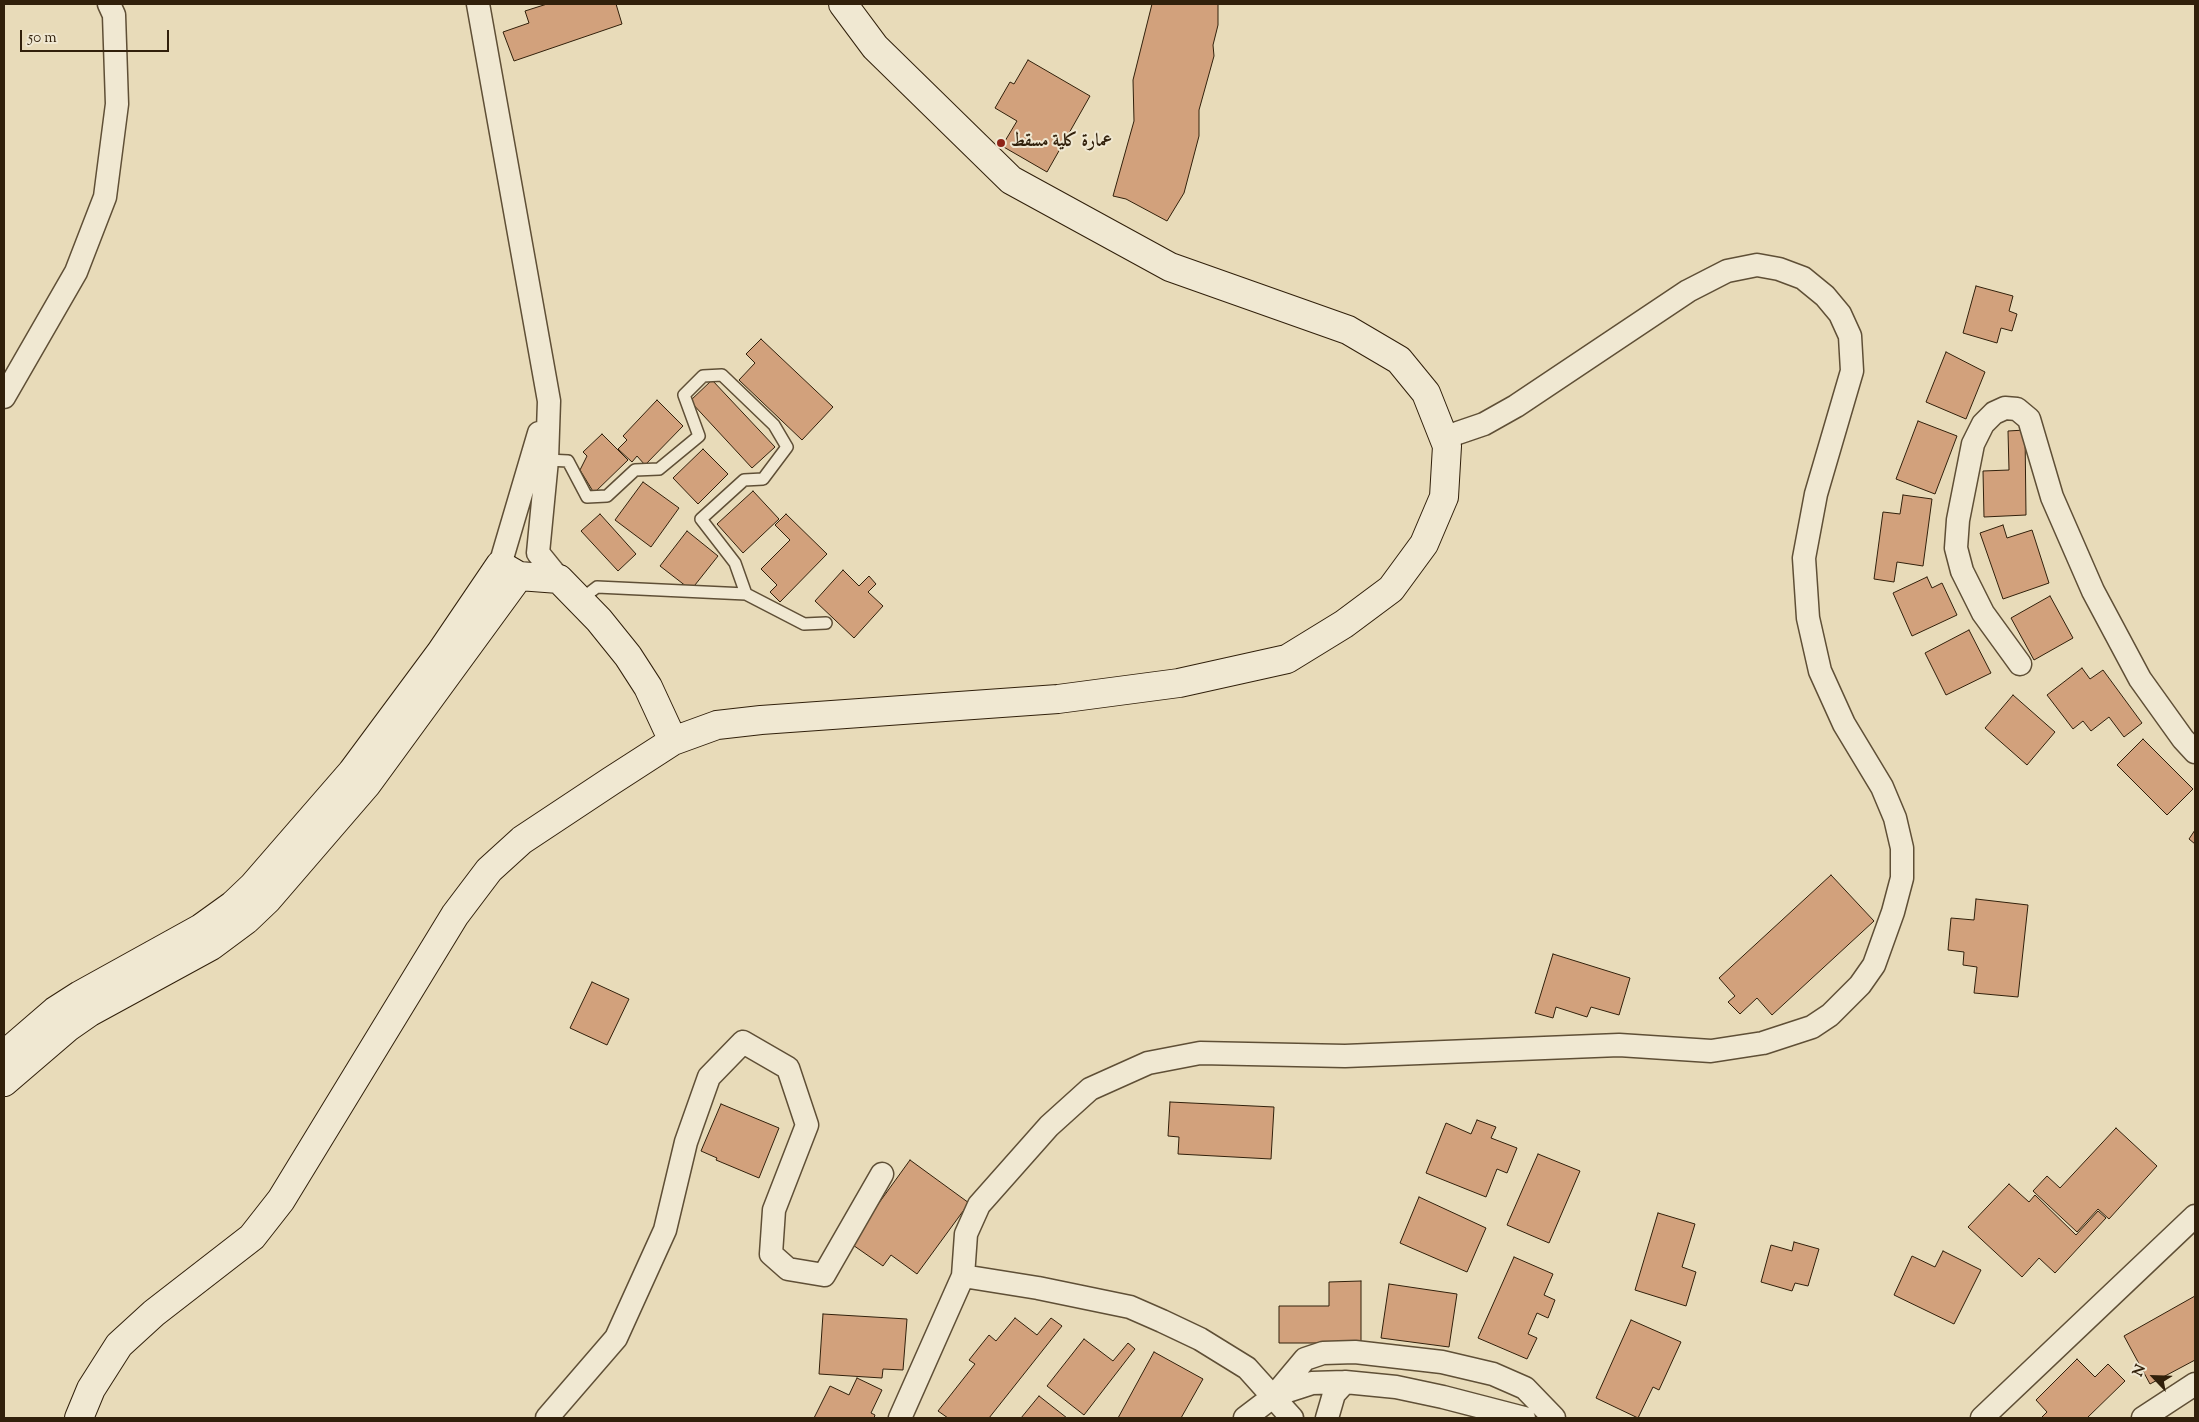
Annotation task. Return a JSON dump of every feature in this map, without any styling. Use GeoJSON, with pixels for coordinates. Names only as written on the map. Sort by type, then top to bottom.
{"type":"FeatureCollection","features":[{"type":"Feature","properties":{"kind":"street"},"geometry":{"type":"LineString","coordinates":[[4,397],[76,272],[104,197],[117,104],[114,15],[110,4]]}},
{"type":"Feature","properties":{"kind":"street"},"geometry":{"type":"LineString","coordinates":[[478,4],[549,401],[547,460],[538,553],[559,579],[599,620],[628,656],[648,687],[673,741]]}},
{"type":"Feature","properties":{"kind":"street"},"geometry":{"type":"LineString","coordinates":[[79,1418],[91,1389],[119,1345],[154,1313],[252,1237],[281,1200],[455,915],[489,870],[522,840],[673,741],[717,725],[761,720],[1058,698],[1179,683],[1286,659],[1344,624],[1391,588],[1424,544],[1444,497],[1446,446],[1426,393],[1399,360],[1348,330],[1170,267],[1011,180],[875,47],[843,4]]}},
{"type":"Feature","properties":{"kind":"street"},"geometry":{"type":"LineString","coordinates":[[900,1418],[963,1276],[966,1234],[979,1205],[1049,1126],[1090,1089],[1148,1063],[1200,1053],[1345,1056],[1619,1045],[1711,1051],[1762,1043],[1812,1027],[1830,1015],[1860,985],[1874,965],[1894,912],[1902,878],[1902,848],[1896,818],[1882,787],[1844,724],[1820,670],[1808,618],[1804,558],[1816,494],[1852,370],[1850,336],[1840,314],[1825,296],[1803,278],[1779,269],[1756,265],[1727,271],[1688,291],[1508,410],[1484,424],[1443,438]]}},
{"type":"Feature","properties":{"kind":"street"},"geometry":{"type":"LineString","coordinates":[[4,1082],[67,1028],[90,1012],[211,946],[246,920],[267,900],[368,784],[509,570],[549,401]]}},
{"type":"Feature","properties":{"kind":"street"},"geometry":{"type":"LineString","coordinates":[[2020,664],[1983,613],[1962,571],[1956,548],[1958,520],[1973,444],[1983,424],[1994,413],[2005,408],[2017,409],[2029,419],[2052,497],[2093,591],[2140,679],[2183,739],[2195,752]]}},
{"type":"Feature","properties":{"kind":"street"},"geometry":{"type":"LineString","coordinates":[[509,570],[559,579]]}},
{"type":"Feature","properties":{"kind":"street"},"geometry":{"type":"LineString","coordinates":[[4,1055],[55,1011],[200,928],[233,905],[253,886],[352,772],[441,652],[509,570]]}},
{"type":"Feature","properties":{"kind":"street"},"geometry":{"type":"LineString","coordinates":[[547,1418],[616,1338],[665,1230],[686,1142],[709,1077],[743,1042],[788,1068],[807,1125],[774,1210],[772,1254],[788,1269],[824,1275],[882,1174]]}},
{"type":"Feature","properties":{"kind":"street"},"geometry":{"type":"LineString","coordinates":[[1982,1418],[2195,1216]]}},
{"type":"Feature","properties":{"kind":"street"},"geometry":{"type":"LineString","coordinates":[[963,1276],[1038,1288],[1130,1307],[1200,1339],[1247,1368],[1292,1418]]}},
{"type":"Feature","properties":{"kind":"street"},"geometry":{"type":"LineString","coordinates":[[1245,1418],[1274,1396],[1305,1359],[1323,1353],[1355,1352],[1442,1362],[1494,1374],[1525,1388],[1554,1418]]}},
{"type":"Feature","properties":{"kind":"street"},"geometry":{"type":"LineString","coordinates":[[1274,1396],[1312,1383],[1345,1382],[1396,1387],[1524,1418]]}},
{"type":"Feature","properties":{"kind":"street"},"geometry":{"type":"LineString","coordinates":[[1327,1418],[1334,1394],[1345,1382]]}},
{"type":"Feature","properties":{"kind":"street"},"geometry":{"type":"LineString","coordinates":[[2143,1418],[2195,1384]]}},
{"type":"Feature","properties":{"kind":"lane"},"geometry":{"type":"LineString","coordinates":[[547,460],[568,461],[587,497],[607,496],[635,470],[659,469],[699,436],[684,395],[703,376],[722,375],[774,425],[787,447],[763,479],[744,480],[701,519],[735,563],[746,594]]}},
{"type":"Feature","properties":{"kind":"lane"},"geometry":{"type":"LineString","coordinates":[[580,600],[597,587],[668,592],[746,594],[804,624],[826,623]]}},
{"type":"Feature","properties":{"kind":"building"},"geometry":{"type":"Polygon","coordinates":[[[547,4],[616,4],[622,24],[514,61],[503,32],[529,23],[525,11],[547,4]]]}},
{"type":"Feature","properties":{"kind":"building"},"geometry":{"type":"Polygon","coordinates":[[[1152,4],[1218,4],[1218,25],[1213,45],[1214,56],[1199,110],[1199,136],[1184,193],[1167,221],[1126,199],[1113,196],[1134,121],[1133,80],[1152,4]]]}},
{"type":"Feature","properties":{"kind":"building"},"geometry":{"type":"Polygon","coordinates":[[[1028,60],[1090,96],[1047,172],[1002,146],[1017,121],[995,108],[1010,82],[1014,84],[1028,60]]]}},
{"type":"Feature","properties":{"kind":"building"},"geometry":{"type":"Polygon","coordinates":[[[1976,286],[2013,296],[2009,311],[2017,314],[2012,331],[2001,328],[1997,343],[1963,333],[1976,286]]]}},
{"type":"Feature","properties":{"kind":"building"},"geometry":{"type":"Polygon","coordinates":[[[761,339],[833,407],[802,440],[739,380],[755,363],[746,354],[761,339]]]}},
{"type":"Feature","properties":{"kind":"building"},"geometry":{"type":"Polygon","coordinates":[[[1946,352],[1985,372],[1966,419],[1926,402],[1946,352]]]}},
{"type":"Feature","properties":{"kind":"building"},"geometry":{"type":"Polygon","coordinates":[[[712,380],[775,447],[752,468],[690,401],[712,380]]]}},
{"type":"Feature","properties":{"kind":"building"},"geometry":{"type":"Polygon","coordinates":[[[657,400],[683,426],[645,465],[637,456],[632,462],[618,449],[627,440],[623,436],[657,400]]]}},
{"type":"Feature","properties":{"kind":"building"},"geometry":{"type":"Polygon","coordinates":[[[1918,421],[1957,436],[1935,494],[1896,479],[1918,421]]]}},
{"type":"Feature","properties":{"kind":"building"},"geometry":{"type":"Polygon","coordinates":[[[2025,430],[2026,515],[1984,517],[1983,471],[2009,470],[2008,431],[2025,430]]]}},
{"type":"Feature","properties":{"kind":"building"},"geometry":{"type":"Polygon","coordinates":[[[602,434],[628,460],[594,493],[580,470],[587,456],[583,452],[602,434]]]}},
{"type":"Feature","properties":{"kind":"building"},"geometry":{"type":"Polygon","coordinates":[[[703,449],[728,474],[698,504],[673,478],[703,449]]]}},
{"type":"Feature","properties":{"kind":"building"},"geometry":{"type":"Polygon","coordinates":[[[643,482],[679,508],[651,547],[615,520],[643,482]]]}},
{"type":"Feature","properties":{"kind":"building"},"geometry":{"type":"Polygon","coordinates":[[[753,491],[779,519],[743,553],[717,524],[753,491]]]}},
{"type":"Feature","properties":{"kind":"building"},"geometry":{"type":"Polygon","coordinates":[[[1903,495],[1932,499],[1923,566],[1897,562],[1894,582],[1874,579],[1883,512],[1900,514],[1903,495]]]}},
{"type":"Feature","properties":{"kind":"building"},"geometry":{"type":"Polygon","coordinates":[[[600,514],[636,554],[618,571],[581,531],[600,514]]]}},
{"type":"Feature","properties":{"kind":"building"},"geometry":{"type":"Polygon","coordinates":[[[786,514],[827,554],[780,602],[770,592],[777,585],[761,569],[790,540],[775,525],[786,514]]]}},
{"type":"Feature","properties":{"kind":"building"},"geometry":{"type":"Polygon","coordinates":[[[2003,525],[2007,538],[2032,530],[2049,583],[2003,599],[1980,533],[2003,525]]]}},
{"type":"Feature","properties":{"kind":"building"},"geometry":{"type":"Polygon","coordinates":[[[687,531],[718,556],[691,590],[660,566],[687,531]]]}},
{"type":"Feature","properties":{"kind":"building"},"geometry":{"type":"Polygon","coordinates":[[[843,570],[859,586],[869,576],[876,584],[868,592],[883,606],[854,638],[815,601],[843,570]]]}},
{"type":"Feature","properties":{"kind":"building"},"geometry":{"type":"Polygon","coordinates":[[[1927,577],[1932,588],[1942,583],[1957,615],[1912,636],[1893,593],[1927,577]]]}},
{"type":"Feature","properties":{"kind":"building"},"geometry":{"type":"Polygon","coordinates":[[[2050,596],[2073,638],[2034,660],[2011,618],[2050,596]]]}},
{"type":"Feature","properties":{"kind":"building"},"geometry":{"type":"Polygon","coordinates":[[[1969,630],[1991,673],[1946,695],[1925,653],[1969,630]]]}},
{"type":"Feature","properties":{"kind":"building"},"geometry":{"type":"Polygon","coordinates":[[[2082,668],[2090,679],[2103,670],[2142,723],[2124,737],[2109,717],[2091,731],[2083,721],[2073,729],[2047,695],[2082,668]]]}},
{"type":"Feature","properties":{"kind":"building"},"geometry":{"type":"Polygon","coordinates":[[[2013,695],[2055,732],[2027,765],[1985,728],[2013,695]]]}},
{"type":"Feature","properties":{"kind":"building"},"geometry":{"type":"Polygon","coordinates":[[[2143,739],[2193,789],[2167,815],[2117,765],[2143,739]]]}},
{"type":"Feature","properties":{"kind":"building"},"geometry":{"type":"Polygon","coordinates":[[[2195,830],[2195,844],[2189,839],[2195,830]]]}},
{"type":"Feature","properties":{"kind":"building"},"geometry":{"type":"Polygon","coordinates":[[[1831,875],[1874,921],[1772,1015],[1757,998],[1740,1014],[1728,1002],[1735,996],[1719,978],[1831,875]]]}},
{"type":"Feature","properties":{"kind":"building"},"geometry":{"type":"Polygon","coordinates":[[[1976,899],[2028,905],[2018,997],[1974,993],[1977,967],[1963,965],[1964,952],[1948,950],[1951,918],[1974,920],[1976,899]]]}},
{"type":"Feature","properties":{"kind":"building"},"geometry":{"type":"Polygon","coordinates":[[[1553,954],[1630,978],[1619,1015],[1591,1007],[1587,1017],[1556,1007],[1553,1018],[1535,1013],[1553,954]]]}},
{"type":"Feature","properties":{"kind":"building"},"geometry":{"type":"Polygon","coordinates":[[[592,982],[629,999],[607,1045],[570,1028],[592,982]]]}},
{"type":"Feature","properties":{"kind":"building"},"geometry":{"type":"Polygon","coordinates":[[[1170,1102],[1274,1107],[1271,1159],[1178,1154],[1179,1137],[1168,1136],[1170,1102]]]}},
{"type":"Feature","properties":{"kind":"building"},"geometry":{"type":"Polygon","coordinates":[[[721,1104],[779,1128],[759,1178],[716,1160],[717,1158],[701,1151],[721,1104]]]}},
{"type":"Feature","properties":{"kind":"building"},"geometry":{"type":"Polygon","coordinates":[[[1477,1120],[1496,1127],[1491,1138],[1517,1148],[1507,1173],[1497,1169],[1486,1197],[1426,1173],[1446,1123],[1471,1134],[1477,1120]]]}},
{"type":"Feature","properties":{"kind":"building"},"geometry":{"type":"Polygon","coordinates":[[[2116,1128],[2157,1166],[2109,1219],[2098,1209],[2077,1232],[2033,1191],[2047,1176],[2060,1188],[2116,1128]]]}},
{"type":"Feature","properties":{"kind":"building"},"geometry":{"type":"Polygon","coordinates":[[[1538,1154],[1580,1171],[1549,1243],[1507,1225],[1538,1154]]]}},
{"type":"Feature","properties":{"kind":"building"},"geometry":{"type":"Polygon","coordinates":[[[910,1160],[969,1203],[917,1274],[891,1255],[883,1266],[850,1243],[910,1160]]]}},
{"type":"Feature","properties":{"kind":"building"},"geometry":{"type":"Polygon","coordinates":[[[2009,1184],[2029,1202],[2035,1195],[2076,1235],[2098,1211],[2106,1218],[2055,1273],[2039,1258],[2022,1277],[1968,1227],[2009,1184]]]}},
{"type":"Feature","properties":{"kind":"building"},"geometry":{"type":"Polygon","coordinates":[[[1419,1197],[1486,1228],[1467,1272],[1400,1243],[1419,1197]]]}},
{"type":"Feature","properties":{"kind":"building"},"geometry":{"type":"Polygon","coordinates":[[[1658,1213],[1695,1224],[1682,1267],[1696,1272],[1686,1306],[1635,1290],[1658,1213]]]}},
{"type":"Feature","properties":{"kind":"building"},"geometry":{"type":"Polygon","coordinates":[[[1794,1242],[1819,1249],[1808,1286],[1795,1283],[1792,1291],[1761,1282],[1771,1245],[1792,1251],[1794,1242]]]}},
{"type":"Feature","properties":{"kind":"building"},"geometry":{"type":"Polygon","coordinates":[[[1943,1251],[1981,1270],[1954,1324],[1894,1295],[1912,1256],[1935,1267],[1943,1251]]]}},
{"type":"Feature","properties":{"kind":"building"},"geometry":{"type":"Polygon","coordinates":[[[1514,1257],[1553,1274],[1544,1295],[1555,1300],[1548,1318],[1537,1313],[1528,1334],[1537,1338],[1527,1359],[1478,1338],[1514,1257]]]}},
{"type":"Feature","properties":{"kind":"building"},"geometry":{"type":"Polygon","coordinates":[[[1361,1281],[1361,1343],[1279,1343],[1279,1306],[1329,1306],[1329,1282],[1361,1281]]]}},
{"type":"Feature","properties":{"kind":"building"},"geometry":{"type":"Polygon","coordinates":[[[1389,1284],[1457,1294],[1449,1347],[1381,1338],[1389,1284]]]}},
{"type":"Feature","properties":{"kind":"building"},"geometry":{"type":"Polygon","coordinates":[[[2195,1296],[2195,1360],[2150,1384],[2124,1336],[2195,1296]]]}},
{"type":"Feature","properties":{"kind":"building"},"geometry":{"type":"Polygon","coordinates":[[[823,1314],[907,1319],[903,1370],[883,1369],[882,1378],[819,1374],[823,1314]]]}},
{"type":"Feature","properties":{"kind":"building"},"geometry":{"type":"Polygon","coordinates":[[[1015,1318],[1037,1335],[1051,1318],[1062,1326],[989,1418],[948,1418],[938,1411],[975,1364],[969,1360],[989,1335],[996,1341],[1015,1318]]]}},
{"type":"Feature","properties":{"kind":"building"},"geometry":{"type":"Polygon","coordinates":[[[1631,1320],[1681,1342],[1659,1390],[1653,1387],[1638,1418],[1596,1398],[1631,1320]]]}},
{"type":"Feature","properties":{"kind":"building"},"geometry":{"type":"Polygon","coordinates":[[[1084,1339],[1113,1361],[1128,1343],[1135,1349],[1084,1415],[1047,1386],[1084,1339]]]}},
{"type":"Feature","properties":{"kind":"building"},"geometry":{"type":"Polygon","coordinates":[[[1154,1352],[1203,1379],[1181,1418],[1118,1418],[1154,1352]]]}},
{"type":"Feature","properties":{"kind":"building"},"geometry":{"type":"Polygon","coordinates":[[[2077,1359],[2095,1377],[2108,1364],[2125,1381],[2087,1418],[2041,1418],[2047,1412],[2036,1400],[2077,1359]]]}},
{"type":"Feature","properties":{"kind":"building"},"geometry":{"type":"Polygon","coordinates":[[[857,1378],[882,1390],[871,1413],[875,1415],[874,1418],[814,1418],[830,1386],[849,1395],[857,1378]]]}},
{"type":"Feature","properties":{"kind":"building"},"geometry":{"type":"Polygon","coordinates":[[[1039,1396],[1067,1418],[1021,1418],[1039,1396]]]}},
{"type":"Feature","properties":{"kind":"place","name":"عمارة كلية مسقط"},"geometry":{"type":"Point","coordinates":[1001,143]}}]}
